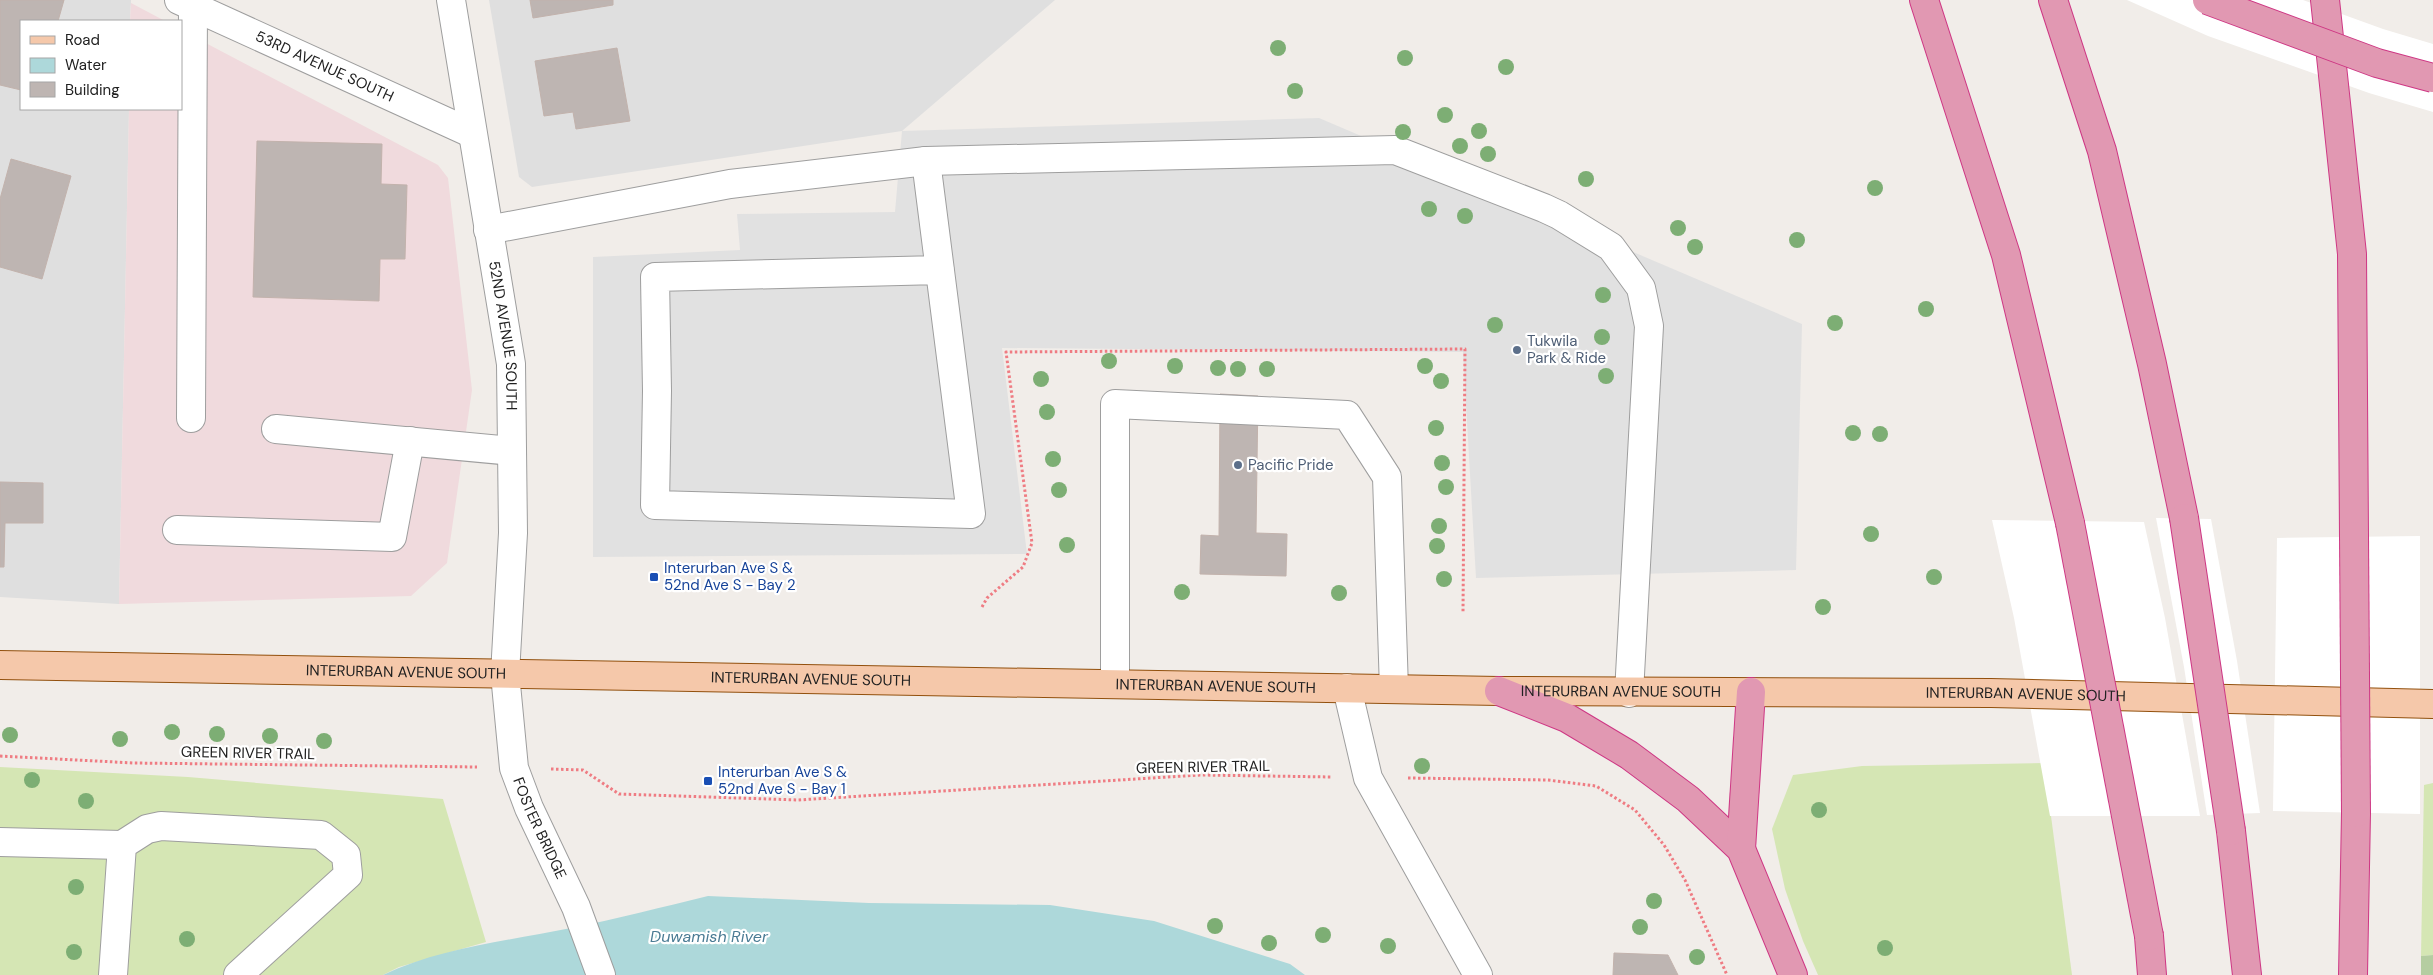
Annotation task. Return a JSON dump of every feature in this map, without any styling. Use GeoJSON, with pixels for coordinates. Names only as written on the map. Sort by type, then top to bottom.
{"type":"FeatureCollection","features":[{"type":"Feature","properties":{"kind":"highway"},"geometry":{"type":"LineString","coordinates":[[1924,0],[2006,255],[2070,523],[2149,936],[2152,975]]}},
{"type":"Feature","properties":{"kind":"highway"},"geometry":{"type":"LineString","coordinates":[[2053,0],[2102,151],[2152,364],[2184,518],[2231,831],[2247,975]]}},
{"type":"Feature","properties":{"kind":"highway"},"geometry":{"type":"LineString","coordinates":[[2208,0],[2377,63],[2433,78]]}},
{"type":"Feature","properties":{"kind":"highway"},"geometry":{"type":"LineString","coordinates":[[2325,0],[2352,254],[2356,813],[2353,975]]}},
{"type":"Feature","properties":{"kind":"highway"},"geometry":{"type":"LineString","coordinates":[[1499,691],[1566,718],[1629,755],[1688,799],[1741,849],[1793,975]]}},
{"type":"Feature","properties":{"kind":"highway"},"geometry":{"type":"LineString","coordinates":[[1741,849],[1751,692]]}},
{"type":"Feature","properties":{"kind":"main road","name":"INTERURBAN AVENUE SOUTH"},"geometry":{"type":"LineString","coordinates":[[0,665],[1629,693],[1991,693],[2433,704]]}},
{"type":"Feature","properties":{"kind":"street","name":"52ND AVENUE SOUTH"},"geometry":{"type":"LineString","coordinates":[[451,0],[471,133],[511,364],[513,533],[505,674]]}},
{"type":"Feature","properties":{"kind":"street","name":"53RD AVENUE SOUTH"},"geometry":{"type":"LineString","coordinates":[[185,4],[471,133]]}},
{"type":"Feature","properties":{"kind":"street"},"geometry":{"type":"LineString","coordinates":[[185,4],[191,418]]}},
{"type":"Feature","properties":{"kind":"street"},"geometry":{"type":"LineString","coordinates":[[488,230],[730,184],[926,161],[1395,150],[1559,215],[1611,247],[1641,288],[1649,326],[1629,693]]}},
{"type":"Feature","properties":{"kind":"street"},"geometry":{"type":"LineString","coordinates":[[926,161],[940,270],[971,514],[655,505],[657,390],[655,277],[940,270]]}},
{"type":"Feature","properties":{"kind":"street"},"geometry":{"type":"LineString","coordinates":[[1115,684],[1115,404],[1347,415],[1387,477],[1394,689]]}},
{"type":"Feature","properties":{"kind":"street"},"geometry":{"type":"LineString","coordinates":[[276,429],[512,451]]}},
{"type":"Feature","properties":{"kind":"street"},"geometry":{"type":"LineString","coordinates":[[176,530],[392,537],[410,441]]}},
{"type":"Feature","properties":{"kind":"street","name":"FOSTER BRIDGE"},"geometry":{"type":"LineString","coordinates":[[505,674],[514,768],[528,808],[576,907],[602,975]]}},
{"type":"Feature","properties":{"kind":"street"},"geometry":{"type":"LineString","coordinates":[[1347,688],[1368,778],[1478,975]]}},
{"type":"Feature","properties":{"kind":"street"},"geometry":{"type":"LineString","coordinates":[[0,842],[122,845],[147,829],[161,826],[321,835],[346,855],[348,875],[238,975]]}},
{"type":"Feature","properties":{"kind":"street"},"geometry":{"type":"LineString","coordinates":[[113,975],[122,845]]}},
{"type":"Feature","properties":{"kind":"path","name":"GREEN RIVER TRAIL"},"geometry":{"type":"LineString","coordinates":[[0,756],[134,763],[478,767]]}},
{"type":"Feature","properties":{"kind":"path","name":"GREEN RIVER TRAIL"},"geometry":{"type":"LineString","coordinates":[[582,770],[619,794],[798,800],[1200,775],[1548,780],[1596,786],[1635,810],[1664,845],[1685,880],[1727,975]]}},
{"type":"Feature","properties":{"kind":"shaded area"},"geometry":{"type":"Polygon","coordinates":[[[0,0],[131,0],[130,20],[20,20],[20,110],[129,110],[119,604],[0,597],[0,0]]]}},
{"type":"Feature","properties":{"kind":"shaded area"},"geometry":{"type":"Polygon","coordinates":[[[489,0],[1055,0],[902,131],[532,187],[519,177],[489,0]]]}},
{"type":"Feature","properties":{"kind":"shaded area"},"geometry":{"type":"Polygon","coordinates":[[[131,3],[163,20],[130,20],[131,3]]]}},
{"type":"Feature","properties":{"kind":"shaded area"},"geometry":{"type":"Polygon","coordinates":[[[182,31],[438,165],[448,178],[472,390],[447,563],[411,596],[119,604],[129,110],[182,110],[182,31]]]}},
{"type":"Feature","properties":{"kind":"shaded area","name":"Tukwila Park & Ride"},"geometry":{"type":"Polygon","coordinates":[[[1319,118],[1802,324],[1796,570],[1476,578],[1463,352],[1002,348],[1027,554],[593,557],[593,257],[740,250],[737,214],[895,212],[902,131],[1319,118]]]}},
{"type":"Feature","properties":{"kind":"green space"},"geometry":{"type":"Polygon","coordinates":[[[2044,763],[2072,975],[1818,975],[1803,941],[1785,889],[1772,829],[1793,775],[1862,766],[2044,763]]]}},
{"type":"Feature","properties":{"kind":"green space"},"geometry":{"type":"Polygon","coordinates":[[[0,767],[188,777],[443,799],[486,942],[399,967],[383,975],[0,975],[0,767]]]}},
{"type":"Feature","properties":{"kind":"green space"},"geometry":{"type":"Polygon","coordinates":[[[2433,783],[2433,955],[2421,956],[2424,785],[2433,783]]]}},
{"type":"Feature","properties":{"kind":"green space"},"geometry":{"type":"Polygon","coordinates":[[[2433,955],[2433,975],[2421,975],[2421,956],[2433,955]]]}},
{"type":"Feature","properties":{"kind":"water","name":"Duwamish River"},"geometry":{"type":"Polygon","coordinates":[[[708,896],[869,903],[1050,905],[1154,921],[1290,964],[1305,975],[383,975],[405,965],[452,951],[622,917],[708,896]]]}},
{"type":"Feature","properties":{"kind":"pier"},"geometry":{"type":"Polygon","coordinates":[[[2127,0],[2303,0],[2383,29],[2433,44],[2433,112],[2369,93],[2208,36],[2127,0]]]}},
{"type":"Feature","properties":{"kind":"pier"},"geometry":{"type":"Polygon","coordinates":[[[2156,518],[2211,519],[2237,661],[2260,813],[2207,815],[2184,667],[2156,518]]]}},
{"type":"Feature","properties":{"kind":"pier"},"geometry":{"type":"Polygon","coordinates":[[[1992,520],[2144,522],[2165,618],[2200,816],[2050,816],[2014,618],[1992,520]]]}},
{"type":"Feature","properties":{"kind":"pier"},"geometry":{"type":"Polygon","coordinates":[[[2420,536],[2420,814],[2273,811],[2277,538],[2420,536]]]}},
{"type":"Feature","properties":{"kind":"building"},"geometry":{"type":"Polygon","coordinates":[[[0,0],[64,0],[58,20],[20,20],[20,90],[0,85],[0,0]]]}},
{"type":"Feature","properties":{"kind":"building"},"geometry":{"type":"Polygon","coordinates":[[[530,0],[613,0],[613,5],[533,18],[530,0]]]}},
{"type":"Feature","properties":{"kind":"building"},"geometry":{"type":"Polygon","coordinates":[[[617,48],[630,121],[576,129],[573,112],[544,116],[535,61],[617,48]]]}},
{"type":"Feature","properties":{"kind":"building"},"geometry":{"type":"Polygon","coordinates":[[[257,141],[382,144],[381,184],[407,185],[405,259],[380,259],[379,301],[253,297],[257,141]]]}},
{"type":"Feature","properties":{"kind":"building"},"geometry":{"type":"Polygon","coordinates":[[[11,159],[71,176],[42,279],[0,267],[0,199],[11,159]]]}},
{"type":"Feature","properties":{"kind":"building","name":"Pacific Pride"},"geometry":{"type":"Polygon","coordinates":[[[1220,394],[1258,396],[1256,533],[1287,534],[1286,576],[1200,574],[1201,535],[1219,536],[1220,394]]]}},
{"type":"Feature","properties":{"kind":"building"},"geometry":{"type":"Polygon","coordinates":[[[0,482],[43,483],[43,523],[5,523],[4,567],[0,567],[0,482]]]}},
{"type":"Feature","properties":{"kind":"building"},"geometry":{"type":"Polygon","coordinates":[[[1614,953],[1668,955],[1678,975],[1613,975],[1614,953]]]}},
{"type":"Feature","properties":{"kind":"place","name":"Tukwila Park & Ride"},"geometry":{"type":"Point","coordinates":[1517,350]}},
{"type":"Feature","properties":{"kind":"place","name":"Pacific Pride"},"geometry":{"type":"Point","coordinates":[1238,465]}},
{"type":"Feature","properties":{"kind":"place","name":"Interurban Ave S & 52nd Ave S - Bay 2"},"geometry":{"type":"Point","coordinates":[654,577]}},
{"type":"Feature","properties":{"kind":"place","name":"Interurban Ave S & 52nd Ave S - Bay 1"},"geometry":{"type":"Point","coordinates":[708,781]}}]}
